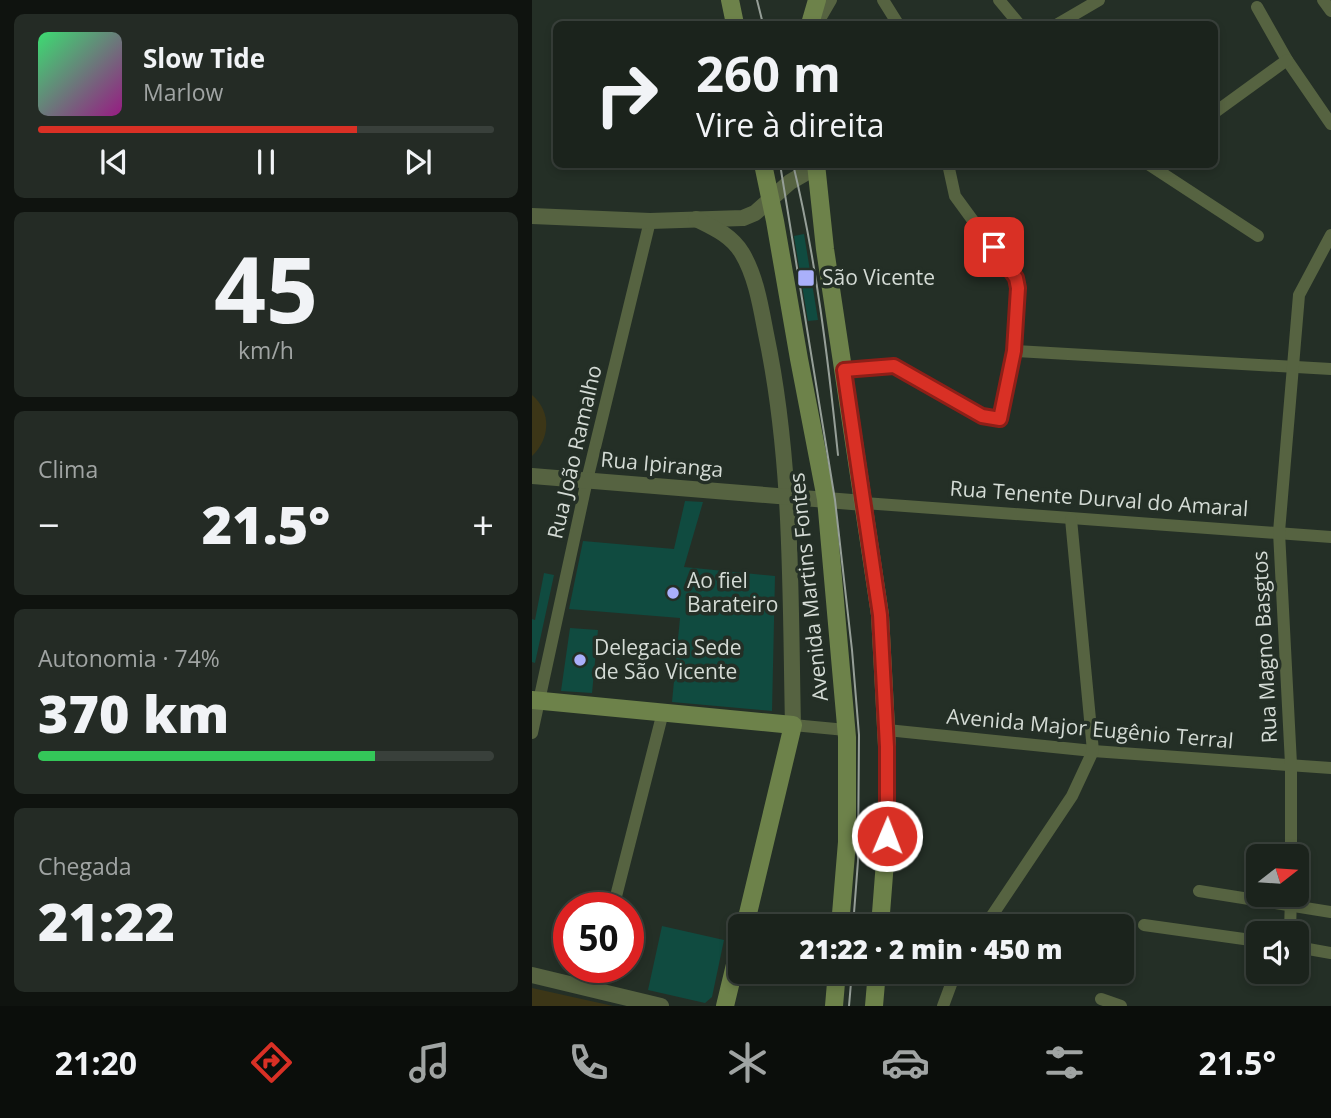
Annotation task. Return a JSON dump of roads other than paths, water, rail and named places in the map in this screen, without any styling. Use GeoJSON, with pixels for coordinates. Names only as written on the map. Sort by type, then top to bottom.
{"type":"FeatureCollection","features":[{"type":"Feature","properties":{"kind":"main road"},"geometry":{"type":"LineString","coordinates":[[730,0],[734,21]]}},
{"type":"Feature","properties":{"kind":"main road"},"geometry":{"type":"LineString","coordinates":[[811,21],[817,0]]}},
{"type":"Feature","properties":{"kind":"main road","name":"Avenida Martins Fontes"},"geometry":{"type":"LineString","coordinates":[[763,168],[778,231],[826,499],[846,730],[847,842],[841,914]]}},
{"type":"Feature","properties":{"kind":"main road"},"geometry":{"type":"LineString","coordinates":[[818,168],[825,249],[880,615],[887,730],[887,836],[881,914]]}},
{"type":"Feature","properties":{"kind":"main road"},"geometry":{"type":"LineString","coordinates":[[536,700],[793,725],[748,914]]}},
{"type":"Feature","properties":{"kind":"main road"},"geometry":{"type":"LineString","coordinates":[[725,1006],[730,984]]}},
{"type":"Feature","properties":{"kind":"main road"},"geometry":{"type":"LineString","coordinates":[[834,1006],[836,984]]}},
{"type":"Feature","properties":{"kind":"main road"},"geometry":{"type":"LineString","coordinates":[[874,1003],[876,984]]}},
{"type":"Feature","properties":{"kind":"street"},"geometry":{"type":"LineString","coordinates":[[819,21],[831,0]]}},
{"type":"Feature","properties":{"kind":"street"},"geometry":{"type":"LineString","coordinates":[[883,0],[896,21]]}},
{"type":"Feature","properties":{"kind":"street"},"geometry":{"type":"LineString","coordinates":[[999,0],[1016,21]]}},
{"type":"Feature","properties":{"kind":"street"},"geometry":{"type":"LineString","coordinates":[[1063,21],[1099,0]]}},
{"type":"Feature","properties":{"kind":"street"},"geometry":{"type":"LineString","coordinates":[[1323,0],[1331,11]]}},
{"type":"Feature","properties":{"kind":"street"},"geometry":{"type":"LineString","coordinates":[[1257,7],[1287,60],[1331,124]]}},
{"type":"Feature","properties":{"kind":"street"},"geometry":{"type":"LineString","coordinates":[[1218,110],[1287,60]]}},
{"type":"Feature","properties":{"kind":"street"},"geometry":{"type":"LineString","coordinates":[[532,216],[650,221],[743,218],[755,213],[790,182],[813,168]]}},
{"type":"Feature","properties":{"kind":"street"},"geometry":{"type":"LineString","coordinates":[[844,370],[894,366],[982,416],[1000,419],[1014,351],[1018,303],[1016,278],[955,196],[949,168]]}},
{"type":"Feature","properties":{"kind":"street"},"geometry":{"type":"LineString","coordinates":[[1154,168],[1258,236]]}},
{"type":"Feature","properties":{"kind":"street"},"geometry":{"type":"LineString","coordinates":[[696,219],[732,240],[749,266],[770,353],[788,496],[793,725],[846,730]]}},
{"type":"Feature","properties":{"kind":"street","name":"Rua João Ramalho"},"geometry":{"type":"LineString","coordinates":[[532,733],[536,700],[650,221]]}},
{"type":"Feature","properties":{"kind":"street","name":"Rua Magno Basgtos"},"geometry":{"type":"LineString","coordinates":[[1291,844],[1291,764],[1279,532],[1299,295],[1331,234]]}},
{"type":"Feature","properties":{"kind":"street"},"geometry":{"type":"LineString","coordinates":[[1014,351],[1331,369]]}},
{"type":"Feature","properties":{"kind":"street","name":"Rua Ipiranga"},"geometry":{"type":"LineString","coordinates":[[532,476],[788,496]]}},
{"type":"Feature","properties":{"kind":"street"},"geometry":{"type":"LineString","coordinates":[[788,496],[864,503]]}},
{"type":"Feature","properties":{"kind":"street","name":"Rua Tenente Durval do Amaral"},"geometry":{"type":"LineString","coordinates":[[864,503],[1331,537]]}},
{"type":"Feature","properties":{"kind":"street"},"geometry":{"type":"LineString","coordinates":[[993,914],[1072,796],[1093,751],[1071,519]]}},
{"type":"Feature","properties":{"kind":"street"},"geometry":{"type":"LineString","coordinates":[[617,892],[663,712]]}},
{"type":"Feature","properties":{"kind":"street","name":"Avenida Major Eugênio Terral"},"geometry":{"type":"LineString","coordinates":[[887,730],[1093,751],[1331,768]]}},
{"type":"Feature","properties":{"kind":"street"},"geometry":{"type":"LineString","coordinates":[[1199,891],[1246,896]]}},
{"type":"Feature","properties":{"kind":"street"},"geometry":{"type":"LineString","coordinates":[[1309,905],[1331,912]]}},
{"type":"Feature","properties":{"kind":"street"},"geometry":{"type":"LineString","coordinates":[[1144,925],[1246,940]]}},
{"type":"Feature","properties":{"kind":"street"},"geometry":{"type":"LineString","coordinates":[[1309,949],[1331,953]]}},
{"type":"Feature","properties":{"kind":"street"},"geometry":{"type":"LineString","coordinates":[[532,975],[661,1006]]}},
{"type":"Feature","properties":{"kind":"street"},"geometry":{"type":"LineString","coordinates":[[593,988],[594,983]]}},
{"type":"Feature","properties":{"kind":"street"},"geometry":{"type":"LineString","coordinates":[[943,1006],[951,984]]}},
{"type":"Feature","properties":{"kind":"street"},"geometry":{"type":"LineString","coordinates":[[1101,999],[1121,1006]]}},
{"type":"Feature","properties":{"kind":"tram line"},"geometry":{"type":"LineString","coordinates":[[757,0],[762,21]]}},
{"type":"Feature","properties":{"kind":"tram line"},"geometry":{"type":"LineString","coordinates":[[781,168],[835,500],[852,650],[859,735],[858,861],[854,914]]}},
{"type":"Feature","properties":{"kind":"tram line"},"geometry":{"type":"LineString","coordinates":[[794,168],[820,309],[838,455]]}},
{"type":"Feature","properties":{"kind":"tram line"},"geometry":{"type":"LineString","coordinates":[[849,1006],[851,984]]}},
{"type":"Feature","properties":{"kind":"place","name":"São Vicente"},"geometry":{"type":"Point","coordinates":[806,278]}},
{"type":"Feature","properties":{"kind":"place","name":"Ao fiel Barateiro"},"geometry":{"type":"Point","coordinates":[673,593]}},
{"type":"Feature","properties":{"kind":"place","name":"Delegacia Sede de São Vicente"},"geometry":{"type":"Point","coordinates":[580,660]}}]}
